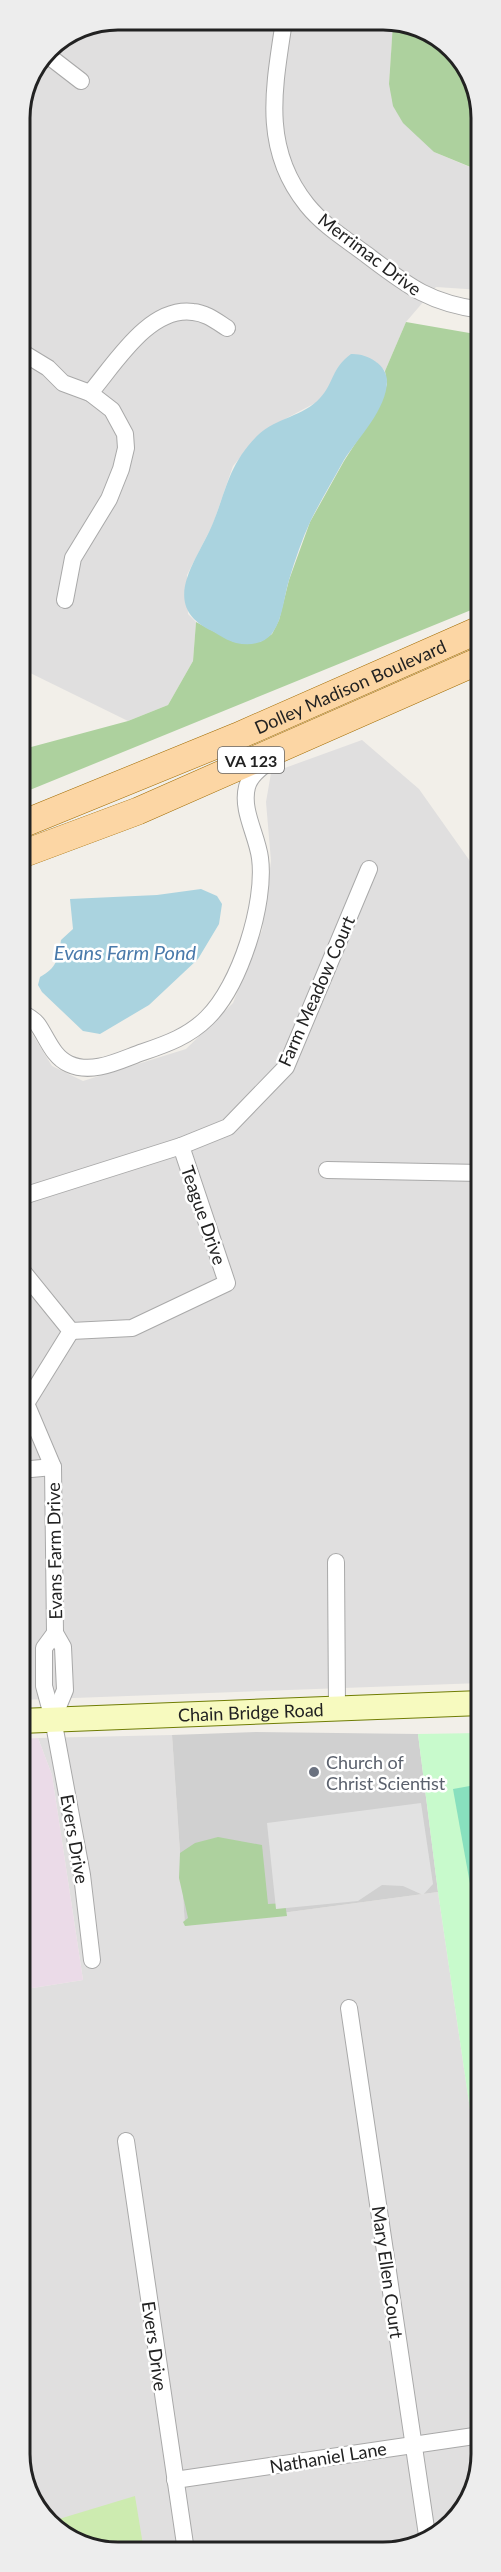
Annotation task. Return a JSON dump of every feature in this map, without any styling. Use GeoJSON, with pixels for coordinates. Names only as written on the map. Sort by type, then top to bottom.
{"type":"FeatureCollection","features":[{"type":"Feature","properties":{"kind":"main road","name":"Dolley Madison Boulevard"},"geometry":{"type":"LineString","coordinates":[[30,821],[238,736],[471,633]]}},
{"type":"Feature","properties":{"kind":"main road","name":"Dolley Madison Boulevard"},"geometry":{"type":"LineString","coordinates":[[30,851],[105,824],[471,664]]}},
{"type":"Feature","properties":{"kind":"main road"},"geometry":{"type":"LineString","coordinates":[[30,863],[105,824]]}},
{"type":"Feature","properties":{"kind":"main road","name":"Chain Bridge Road"},"geometry":{"type":"LineString","coordinates":[[30,1720],[471,1703]]}},
{"type":"Feature","properties":{"kind":"street","name":"Merrimac Drive"},"geometry":{"type":"LineString","coordinates":[[283,30],[273,94],[273,119],[277,144],[295,188],[308,206],[325,223],[411,288],[435,300],[471,309]]}},
{"type":"Feature","properties":{"kind":"street"},"geometry":{"type":"LineString","coordinates":[[53,59],[81,81]]}},
{"type":"Feature","properties":{"kind":"street"},"geometry":{"type":"LineString","coordinates":[[90,393],[142,331],[165,316],[192,312],[206,315],[227,327]]}},
{"type":"Feature","properties":{"kind":"street"},"geometry":{"type":"LineString","coordinates":[[30,357],[48,368],[63,383],[90,393],[112,410],[125,434],[126,448],[121,470],[109,499],[73,558],[65,600]]}},
{"type":"Feature","properties":{"kind":"street"},"geometry":{"type":"LineString","coordinates":[[30,1019],[38,1025],[44,1038],[67,1063],[82,1068],[99,1067],[174,1042],[208,1017],[224,995],[236,971],[257,912],[262,883],[260,857],[246,801],[247,787],[252,776],[289,744]]}},
{"type":"Feature","properties":{"kind":"street","name":"Farm Meadow Court"},"geometry":{"type":"LineString","coordinates":[[30,1194],[181,1146],[228,1127],[286,1067],[369,869]]}},
{"type":"Feature","properties":{"kind":"street","name":"Teague Drive"},"geometry":{"type":"LineString","coordinates":[[71,1331],[132,1328],[227,1283],[181,1146]]}},
{"type":"Feature","properties":{"kind":"street"},"geometry":{"type":"LineString","coordinates":[[327,1170],[471,1173]]}},
{"type":"Feature","properties":{"kind":"street"},"geometry":{"type":"LineString","coordinates":[[30,1280],[71,1331]]}},
{"type":"Feature","properties":{"kind":"street","name":"Evans Farm Drive"},"geometry":{"type":"LineString","coordinates":[[30,1388],[71,1331]]}},
{"type":"Feature","properties":{"kind":"street","name":"Evans Farm Drive"},"geometry":{"type":"LineString","coordinates":[[30,1411],[53,1467],[55,1633],[63,1647],[65,1690],[53,1719]]}},
{"type":"Feature","properties":{"kind":"street"},"geometry":{"type":"LineString","coordinates":[[30,1469],[53,1467]]}},
{"type":"Feature","properties":{"kind":"street"},"geometry":{"type":"LineString","coordinates":[[336,1562],[337,1709]]}},
{"type":"Feature","properties":{"kind":"street","name":"Evers Drive"},"geometry":{"type":"LineString","coordinates":[[53,1719],[82,1875],[92,1960]]}},
{"type":"Feature","properties":{"kind":"street","name":"Mary Ellen Court"},"geometry":{"type":"LineString","coordinates":[[349,2008],[426,2530]]}},
{"type":"Feature","properties":{"kind":"street","name":"Evers Drive"},"geometry":{"type":"LineString","coordinates":[[126,2141],[185,2542]]}},
{"type":"Feature","properties":{"kind":"street","name":"Nathaniel Lane"},"geometry":{"type":"LineString","coordinates":[[175,2480],[471,2436]]}},
{"type":"Feature","properties":{"kind":"shaded area"},"geometry":{"type":"Polygon","coordinates":[[[118,30],[392,31],[389,84],[434,152],[471,168],[471,289],[436,287],[406,322],[385,371],[376,362],[315,403],[272,426],[259,435],[233,466],[213,524],[187,575],[188,614],[196,622],[193,661],[168,705],[128,721],[30,673],[30,112],[39,79],[60,52],[74,42],[101,32],[118,30]]]}},
{"type":"Feature","properties":{"kind":"shaded area"},"geometry":{"type":"Polygon","coordinates":[[[362,740],[419,789],[471,863],[471,1683],[30,1700],[30,1030],[52,1066],[83,1081],[186,1049],[233,1003],[262,930],[271,861],[266,802],[271,773],[362,740]]]}},
{"type":"Feature","properties":{"kind":"shaded area"},"geometry":{"type":"Polygon","coordinates":[[[256,1732],[418,1734],[438,1892],[185,1926],[172,1735],[256,1732]]]}},
{"type":"Feature","properties":{"kind":"shaded area"},"geometry":{"type":"Polygon","coordinates":[[[172,1735],[185,1926],[438,1892],[471,2116],[471,2454],[466,2482],[459,2498],[449,2512],[422,2533],[406,2539],[383,2542],[118,2542],[84,2535],[65,2524],[52,2512],[37,2488],[30,2454],[30,1988],[83,1980],[52,1775],[38,1738],[172,1735]]]}},
{"type":"Feature","properties":{"kind":"shaded area"},"geometry":{"type":"Polygon","coordinates":[[[30,1738],[38,1738],[52,1775],[83,1980],[30,1988],[30,1738]]]}},
{"type":"Feature","properties":{"kind":"shaded area"},"geometry":{"type":"Polygon","coordinates":[[[421,1803],[433,1884],[423,1895],[403,1886],[382,1885],[358,1901],[276,1909],[267,1823],[421,1803]]]}},
{"type":"Feature","properties":{"kind":"green space"},"geometry":{"type":"Polygon","coordinates":[[[392,31],[422,39],[445,56],[462,79],[470,107],[471,167],[434,152],[403,123],[393,106],[389,84],[392,31]]]}},
{"type":"Feature","properties":{"kind":"green space"},"geometry":{"type":"Polygon","coordinates":[[[406,322],[471,333],[471,610],[30,790],[30,747],[128,721],[168,705],[193,661],[196,622],[234,642],[260,642],[272,634],[279,620],[289,580],[310,522],[344,461],[380,405],[387,384],[385,371],[406,322]]]}},
{"type":"Feature","properties":{"kind":"green space"},"geometry":{"type":"Polygon","coordinates":[[[471,1733],[471,2116],[438,1892],[418,1734],[471,1733]]]}},
{"type":"Feature","properties":{"kind":"green space"},"geometry":{"type":"Polygon","coordinates":[[[471,1786],[471,1889],[453,1789],[471,1786]]]}},
{"type":"Feature","properties":{"kind":"green space"},"geometry":{"type":"Polygon","coordinates":[[[218,1837],[262,1845],[268,1904],[285,1903],[287,1916],[185,1926],[183,1922],[188,1918],[179,1878],[180,1853],[195,1843],[218,1837]]]}},
{"type":"Feature","properties":{"kind":"green space"},"geometry":{"type":"Polygon","coordinates":[[[135,2496],[143,2542],[101,2540],[74,2530],[59,2519],[135,2496]]]}},
{"type":"Feature","properties":{"kind":"water"},"geometry":{"type":"Polygon","coordinates":[[[351,354],[363,355],[375,361],[383,369],[387,381],[382,402],[371,423],[344,460],[311,520],[296,557],[281,614],[273,632],[266,639],[257,643],[241,644],[230,641],[196,620],[187,608],[184,595],[186,581],[213,523],[235,466],[248,446],[265,429],[306,409],[320,398],[340,365],[351,354]]]}},
{"type":"Feature","properties":{"kind":"water","name":"Evans Farm Pond"},"geometry":{"type":"Polygon","coordinates":[[[201,889],[217,896],[222,904],[219,924],[198,959],[149,1005],[100,1034],[83,1031],[42,992],[38,985],[40,977],[53,966],[58,958],[61,940],[73,929],[70,899],[157,895],[201,889]]]}},
{"type":"Feature","properties":{"kind":"place","name":"Church of Christ Scientist"},"geometry":{"type":"Point","coordinates":[314,1772]}}]}
